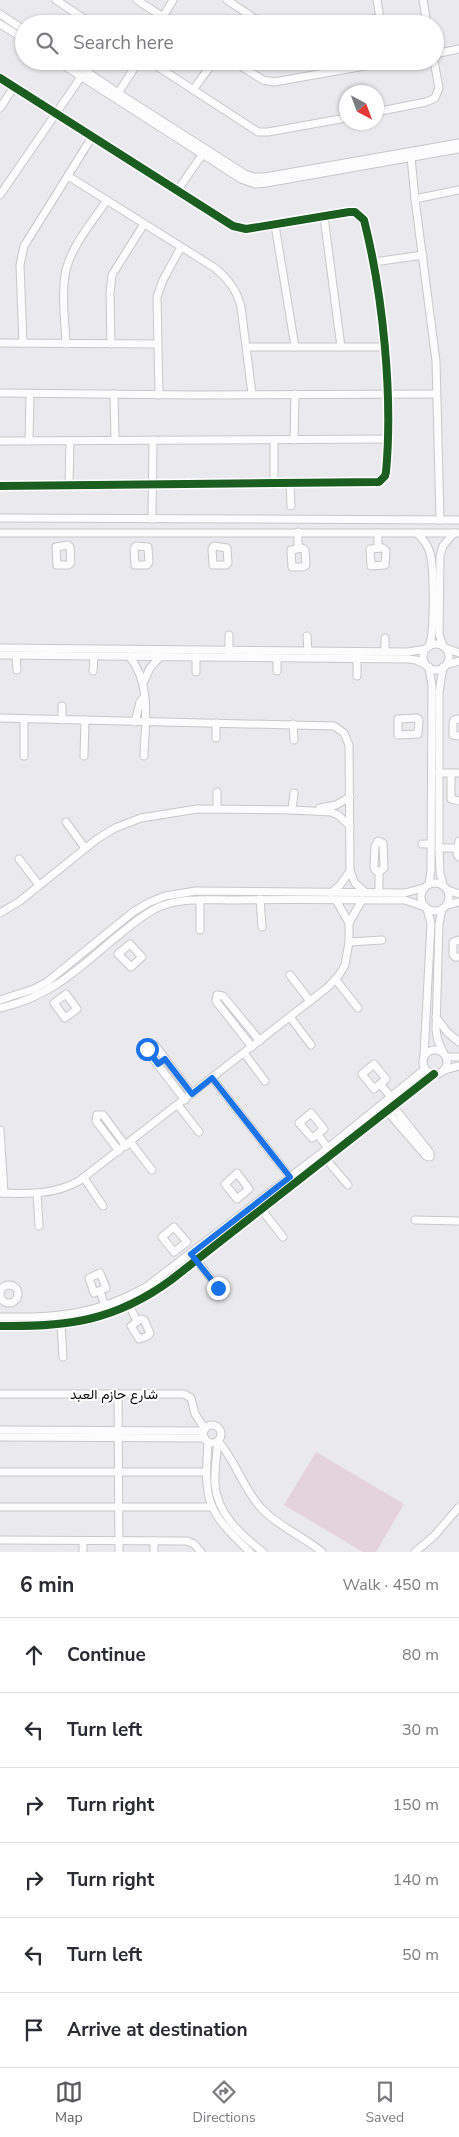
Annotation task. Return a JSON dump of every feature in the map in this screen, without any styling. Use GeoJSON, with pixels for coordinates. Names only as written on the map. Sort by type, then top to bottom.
{"type":"FeatureCollection","features":[{"type":"Feature","properties":{"kind":"street"},"geometry":{"type":"LineString","coordinates":[[56,0],[78,15]]}},
{"type":"Feature","properties":{"kind":"street"},"geometry":{"type":"LineString","coordinates":[[137,0],[161,15]]}},
{"type":"Feature","properties":{"kind":"street"},"geometry":{"type":"LineString","coordinates":[[164,15],[173,0]]}},
{"type":"Feature","properties":{"kind":"street"},"geometry":{"type":"LineString","coordinates":[[226,0],[249,15]]}},
{"type":"Feature","properties":{"kind":"street"},"geometry":{"type":"LineString","coordinates":[[377,0],[380,15]]}},
{"type":"Feature","properties":{"kind":"street"},"geometry":{"type":"LineString","coordinates":[[423,0],[426,15]]}},
{"type":"Feature","properties":{"kind":"street"},"geometry":{"type":"LineString","coordinates":[[0,14],[15,24]]}},
{"type":"Feature","properties":{"kind":"street"},"geometry":{"type":"LineString","coordinates":[[0,24],[15,34]]}},
{"type":"Feature","properties":{"kind":"street"},"geometry":{"type":"LineString","coordinates":[[444,52],[459,49]]}},
{"type":"Feature","properties":{"kind":"street"},"geometry":{"type":"LineString","coordinates":[[70,70],[166,128],[245,174],[254,177],[459,142]]}},
{"type":"Feature","properties":{"kind":"street"},"geometry":{"type":"LineString","coordinates":[[84,70],[202,155],[241,179],[260,184],[459,149]]}},
{"type":"Feature","properties":{"kind":"street"},"geometry":{"type":"LineString","coordinates":[[118,93],[133,70]]}},
{"type":"Feature","properties":{"kind":"street"},"geometry":{"type":"LineString","coordinates":[[163,70],[258,132],[268,132],[339,119]]}},
{"type":"Feature","properties":{"kind":"street"},"geometry":{"type":"LineString","coordinates":[[193,90],[207,70]]}},
{"type":"Feature","properties":{"kind":"street"},"geometry":{"type":"LineString","coordinates":[[247,70],[263,80],[274,82],[344,70]]}},
{"type":"Feature","properties":{"kind":"street"},"geometry":{"type":"LineString","coordinates":[[384,110],[426,102],[435,98],[439,88],[436,70]]}},
{"type":"Feature","properties":{"kind":"street"},"geometry":{"type":"LineString","coordinates":[[0,195],[81,77]]}},
{"type":"Feature","properties":{"kind":"street"},"geometry":{"type":"LineString","coordinates":[[0,78],[228,223],[240,228],[276,225],[350,212],[361,215],[364,220],[374,262],[388,395],[388,439],[385,476],[379,482],[0,486]]}},
{"type":"Feature","properties":{"kind":"street"},"geometry":{"type":"LineString","coordinates":[[0,108],[14,87]]}},
{"type":"Feature","properties":{"kind":"street"},"geometry":{"type":"LineString","coordinates":[[23,344],[20,265],[22,254],[28,238],[92,137]]}},
{"type":"Feature","properties":{"kind":"street"},"geometry":{"type":"LineString","coordinates":[[177,191],[202,155]]}},
{"type":"Feature","properties":{"kind":"street"},"geometry":{"type":"LineString","coordinates":[[412,157],[414,199],[434,340],[440,520]]}},
{"type":"Feature","properties":{"kind":"street"},"geometry":{"type":"LineString","coordinates":[[68,176],[215,268],[232,284],[238,294],[241,307],[252,394]]}},
{"type":"Feature","properties":{"kind":"street"},"geometry":{"type":"LineString","coordinates":[[414,199],[459,190]]}},
{"type":"Feature","properties":{"kind":"street"},"geometry":{"type":"LineString","coordinates":[[66,344],[64,282],[66,268],[75,249],[107,200]]}},
{"type":"Feature","properties":{"kind":"street"},"geometry":{"type":"LineString","coordinates":[[324,216],[341,347]]}},
{"type":"Feature","properties":{"kind":"street"},"geometry":{"type":"LineString","coordinates":[[110,344],[110,292],[112,275],[144,224]]}},
{"type":"Feature","properties":{"kind":"street"},"geometry":{"type":"LineString","coordinates":[[276,225],[295,347]]}},
{"type":"Feature","properties":{"kind":"street"},"geometry":{"type":"LineString","coordinates":[[159,395],[156,306],[159,290],[181,247]]}},
{"type":"Feature","properties":{"kind":"street"},"geometry":{"type":"LineString","coordinates":[[374,262],[423,256]]}},
{"type":"Feature","properties":{"kind":"street"},"geometry":{"type":"LineString","coordinates":[[0,344],[157,344]]}},
{"type":"Feature","properties":{"kind":"street"},"geometry":{"type":"LineString","coordinates":[[247,347],[384,347]]}},
{"type":"Feature","properties":{"kind":"street"},"geometry":{"type":"LineString","coordinates":[[0,393],[159,395],[436,394]]}},
{"type":"Feature","properties":{"kind":"street"},"geometry":{"type":"LineString","coordinates":[[29,441],[30,394]]}},
{"type":"Feature","properties":{"kind":"street"},"geometry":{"type":"LineString","coordinates":[[114,394],[115,440]]}},
{"type":"Feature","properties":{"kind":"street"},"geometry":{"type":"LineString","coordinates":[[294,394],[294,440]]}},
{"type":"Feature","properties":{"kind":"street"},"geometry":{"type":"LineString","coordinates":[[0,441],[388,439]]}},
{"type":"Feature","properties":{"kind":"street"},"geometry":{"type":"LineString","coordinates":[[152,519],[153,440]]}},
{"type":"Feature","properties":{"kind":"street"},"geometry":{"type":"LineString","coordinates":[[274,440],[274,484]]}},
{"type":"Feature","properties":{"kind":"street"},"geometry":{"type":"LineString","coordinates":[[70,441],[70,484]]}},
{"type":"Feature","properties":{"kind":"street"},"geometry":{"type":"LineString","coordinates":[[290,484],[291,506]]}},
{"type":"Feature","properties":{"kind":"street"},"geometry":{"type":"LineString","coordinates":[[0,518],[459,520]]}},
{"type":"Feature","properties":{"kind":"street"},"geometry":{"type":"LineString","coordinates":[[141,532],[141,546]]}},
{"type":"Feature","properties":{"kind":"street"},"geometry":{"type":"LineString","coordinates":[[220,532],[220,546]]}},
{"type":"Feature","properties":{"kind":"street"},"geometry":{"type":"LineString","coordinates":[[298,532],[298,548]]}},
{"type":"Feature","properties":{"kind":"street"},"geometry":{"type":"LineString","coordinates":[[0,533],[456,533]]}},
{"type":"Feature","properties":{"kind":"street"},"geometry":{"type":"LineString","coordinates":[[63,533],[63,546]]}},
{"type":"Feature","properties":{"kind":"street"},"geometry":{"type":"LineString","coordinates":[[378,533],[378,548]]}},
{"type":"Feature","properties":{"kind":"street"},"geometry":{"type":"LineString","coordinates":[[444,1070],[447,1065],[445,1054],[437,1036],[436,1017],[439,924],[449,899],[440,873],[439,685],[444,666],[449,657],[439,634],[440,556],[443,546],[456,533]]}},
{"type":"Feature","properties":{"kind":"street"},"geometry":{"type":"LineString","coordinates":[[417,534],[427,545],[431,558],[433,634],[423,656],[428,666],[432,686],[431,875],[420,898],[431,923],[423,1064],[425,1069],[434,1074]]}},
{"type":"Feature","properties":{"kind":"street"},"geometry":{"type":"LineString","coordinates":[[229,635],[229,651]]}},
{"type":"Feature","properties":{"kind":"street"},"geometry":{"type":"LineString","coordinates":[[307,636],[308,651]]}},
{"type":"Feature","properties":{"kind":"street"},"geometry":{"type":"LineString","coordinates":[[385,638],[385,652]]}},
{"type":"Feature","properties":{"kind":"street"},"geometry":{"type":"LineString","coordinates":[[0,656],[46,652],[229,651],[277,658],[357,659],[408,656],[435,644],[459,653]]}},
{"type":"Feature","properties":{"kind":"street"},"geometry":{"type":"LineString","coordinates":[[0,648],[94,656],[160,657],[308,651],[385,652],[408,656],[437,669],[459,661]]}},
{"type":"Feature","properties":{"kind":"street"},"geometry":{"type":"LineString","coordinates":[[16,656],[17,670]]}},
{"type":"Feature","properties":{"kind":"street"},"geometry":{"type":"LineString","coordinates":[[93,671],[94,656]]}},
{"type":"Feature","properties":{"kind":"street"},"geometry":{"type":"LineString","coordinates":[[129,656],[138,668],[144,681],[144,697],[146,702],[144,756]]}},
{"type":"Feature","properties":{"kind":"street"},"geometry":{"type":"LineString","coordinates":[[144,681],[150,668],[160,657]]}},
{"type":"Feature","properties":{"kind":"street"},"geometry":{"type":"LineString","coordinates":[[196,657],[196,672]]}},
{"type":"Feature","properties":{"kind":"street"},"geometry":{"type":"LineString","coordinates":[[277,658],[277,671]]}},
{"type":"Feature","properties":{"kind":"street"},"geometry":{"type":"LineString","coordinates":[[357,659],[357,676]]}},
{"type":"Feature","properties":{"kind":"street"},"geometry":{"type":"LineString","coordinates":[[136,722],[140,702],[144,697]]}},
{"type":"Feature","properties":{"kind":"street"},"geometry":{"type":"LineString","coordinates":[[62,706],[62,720]]}},
{"type":"Feature","properties":{"kind":"street"},"geometry":{"type":"LineString","coordinates":[[0,718],[330,725],[344,733],[349,745],[350,871],[355,883],[365,892]]}},
{"type":"Feature","properties":{"kind":"street"},"geometry":{"type":"LineString","coordinates":[[24,719],[24,756]]}},
{"type":"Feature","properties":{"kind":"street"},"geometry":{"type":"LineString","coordinates":[[459,719],[453,720],[454,736],[459,736]]}},
{"type":"Feature","properties":{"kind":"street"},"geometry":{"type":"LineString","coordinates":[[84,756],[85,720]]}},
{"type":"Feature","properties":{"kind":"street"},"geometry":{"type":"LineString","coordinates":[[216,723],[216,738]]}},
{"type":"Feature","properties":{"kind":"street"},"geometry":{"type":"LineString","coordinates":[[293,724],[294,740]]}},
{"type":"Feature","properties":{"kind":"street"},"geometry":{"type":"LineString","coordinates":[[419,727],[432,727]]}},
{"type":"Feature","properties":{"kind":"street"},"geometry":{"type":"LineString","coordinates":[[440,729],[453,728]]}},
{"type":"Feature","properties":{"kind":"street"},"geometry":{"type":"LineString","coordinates":[[439,773],[459,773]]}},
{"type":"Feature","properties":{"kind":"street"},"geometry":{"type":"LineString","coordinates":[[451,773],[450,799],[459,800]]}},
{"type":"Feature","properties":{"kind":"street"},"geometry":{"type":"LineString","coordinates":[[217,792],[218,808]]}},
{"type":"Feature","properties":{"kind":"street"},"geometry":{"type":"LineString","coordinates":[[292,810],[294,793]]}},
{"type":"Feature","properties":{"kind":"street"},"geometry":{"type":"LineString","coordinates":[[313,811],[336,805],[350,797]]}},
{"type":"Feature","properties":{"kind":"street"},"geometry":{"type":"LineString","coordinates":[[0,913],[14,905],[85,848],[115,828],[141,818],[173,811],[218,808],[292,810],[334,813],[350,826]]}},
{"type":"Feature","properties":{"kind":"street"},"geometry":{"type":"LineString","coordinates":[[66,822],[85,848]]}},
{"type":"Feature","properties":{"kind":"street"},"geometry":{"type":"LineString","coordinates":[[422,844],[431,844]]}},
{"type":"Feature","properties":{"kind":"street"},"geometry":{"type":"LineString","coordinates":[[439,848],[458,845],[459,857]]}},
{"type":"Feature","properties":{"kind":"street"},"geometry":{"type":"LineString","coordinates":[[19,859],[40,885]]}},
{"type":"Feature","properties":{"kind":"street"},"geometry":{"type":"LineString","coordinates":[[331,893],[340,885],[350,871]]}},
{"type":"Feature","properties":{"kind":"street"},"geometry":{"type":"LineString","coordinates":[[379,893],[380,872]]}},
{"type":"Feature","properties":{"kind":"street"},"geometry":{"type":"LineString","coordinates":[[0,1008],[31,999],[54,987],[115,938],[158,908],[180,901],[260,899],[362,900],[405,896],[426,886],[438,883],[459,894]]}},
{"type":"Feature","properties":{"kind":"street"},"geometry":{"type":"LineString","coordinates":[[0,1000],[41,985],[140,907],[172,894],[205,891],[365,892],[405,896],[433,912],[459,902]]}},
{"type":"Feature","properties":{"kind":"street"},"geometry":{"type":"LineString","coordinates":[[260,899],[262,927]]}},
{"type":"Feature","properties":{"kind":"street"},"geometry":{"type":"LineString","coordinates":[[200,900],[200,930]]}},
{"type":"Feature","properties":{"kind":"street"},"geometry":{"type":"LineString","coordinates":[[336,900],[350,923]]}},
{"type":"Feature","properties":{"kind":"street"},"geometry":{"type":"LineString","coordinates":[[0,1130],[2,1193],[36,1193],[65,1188],[84,1178],[336,980],[345,965],[350,923],[362,900]]}},
{"type":"Feature","properties":{"kind":"street"},"geometry":{"type":"LineString","coordinates":[[115,938],[124,948]]}},
{"type":"Feature","properties":{"kind":"street"},"geometry":{"type":"LineString","coordinates":[[349,942],[382,940]]}},
{"type":"Feature","properties":{"kind":"street"},"geometry":{"type":"LineString","coordinates":[[459,940],[454,941],[453,948],[453,957],[459,957]]}},
{"type":"Feature","properties":{"kind":"street"},"geometry":{"type":"LineString","coordinates":[[92,945],[98,952]]}},
{"type":"Feature","properties":{"kind":"street"},"geometry":{"type":"LineString","coordinates":[[438,949],[453,948]]}},
{"type":"Feature","properties":{"kind":"street"},"geometry":{"type":"LineString","coordinates":[[290,975],[310,1002]]}},
{"type":"Feature","properties":{"kind":"street"},"geometry":{"type":"LineString","coordinates":[[336,980],[358,1008]]}},
{"type":"Feature","properties":{"kind":"street"},"geometry":{"type":"LineString","coordinates":[[54,987],[61,997]]}},
{"type":"Feature","properties":{"kind":"street"},"geometry":{"type":"LineString","coordinates":[[252,1047],[216,1001],[217,995],[223,996],[260,1041]]}},
{"type":"Feature","properties":{"kind":"street"},"geometry":{"type":"LineString","coordinates":[[227,1015],[234,1009]]}},
{"type":"Feature","properties":{"kind":"street"},"geometry":{"type":"LineString","coordinates":[[290,1017],[311,1045]]}},
{"type":"Feature","properties":{"kind":"street"},"geometry":{"type":"LineString","coordinates":[[436,1017],[459,1042]]}},
{"type":"Feature","properties":{"kind":"street"},"geometry":{"type":"LineString","coordinates":[[185,1100],[147,1051],[149,1045],[155,1045],[192,1094]]}},
{"type":"Feature","properties":{"kind":"street"},"geometry":{"type":"LineString","coordinates":[[424,1056],[432,1049],[445,1054],[459,1056]]}},
{"type":"Feature","properties":{"kind":"street"},"geometry":{"type":"LineString","coordinates":[[244,1053],[265,1081]]}},
{"type":"Feature","properties":{"kind":"street"},"geometry":{"type":"LineString","coordinates":[[158,1064],[165,1059]]}},
{"type":"Feature","properties":{"kind":"street"},"geometry":{"type":"LineString","coordinates":[[0,1317],[68,1315],[105,1306],[146,1287],[262,1209],[434,1074],[459,1066]]}},
{"type":"Feature","properties":{"kind":"street"},"geometry":{"type":"LineString","coordinates":[[0,1326],[61,1325],[97,1318],[129,1305],[157,1290],[192,1257],[252,1206],[328,1148],[425,1069]]}},
{"type":"Feature","properties":{"kind":"street"},"geometry":{"type":"LineString","coordinates":[[212,1078],[290,1177]]}},
{"type":"Feature","properties":{"kind":"street"},"geometry":{"type":"LineString","coordinates":[[381,1085],[391,1097]]}},
{"type":"Feature","properties":{"kind":"street"},"geometry":{"type":"LineString","coordinates":[[178,1105],[199,1132]]}},
{"type":"Feature","properties":{"kind":"street"},"geometry":{"type":"LineString","coordinates":[[390,1108],[419,1143]]}},
{"type":"Feature","properties":{"kind":"street"},"geometry":{"type":"LineString","coordinates":[[119,1152],[96,1121],[97,1116],[103,1116],[152,1170]]}},
{"type":"Feature","properties":{"kind":"street"},"geometry":{"type":"LineString","coordinates":[[318,1135],[328,1148]]}},
{"type":"Feature","properties":{"kind":"street"},"geometry":{"type":"LineString","coordinates":[[326,1159],[348,1185]]}},
{"type":"Feature","properties":{"kind":"street"},"geometry":{"type":"LineString","coordinates":[[84,1178],[103,1206]]}},
{"type":"Feature","properties":{"kind":"street"},"geometry":{"type":"LineString","coordinates":[[36,1193],[39,1226]]}},
{"type":"Feature","properties":{"kind":"street"},"geometry":{"type":"LineString","coordinates":[[243,1195],[252,1206]]}},
{"type":"Feature","properties":{"kind":"street"},"geometry":{"type":"LineString","coordinates":[[262,1209],[283,1236]]}},
{"type":"Feature","properties":{"kind":"street"},"geometry":{"type":"LineString","coordinates":[[415,1220],[459,1221]]}},
{"type":"Feature","properties":{"kind":"street"},"geometry":{"type":"LineString","coordinates":[[181,1248],[192,1257],[218,1288]]}},
{"type":"Feature","properties":{"kind":"street"},"geometry":{"type":"LineString","coordinates":[[100,1292],[105,1306]]}},
{"type":"Feature","properties":{"kind":"street"},"geometry":{"type":"LineString","coordinates":[[9,1303],[9,1317]]}},
{"type":"Feature","properties":{"kind":"street"},"geometry":{"type":"LineString","coordinates":[[129,1305],[137,1321]]}},
{"type":"Feature","properties":{"kind":"street"},"geometry":{"type":"LineString","coordinates":[[61,1325],[62,1358]]}},
{"type":"Feature","properties":{"kind":"street","name":"شارع حازم العبد"},"geometry":{"type":"LineString","coordinates":[[0,1394],[188,1395],[205,1435]]}},
{"type":"Feature","properties":{"kind":"street"},"geometry":{"type":"LineString","coordinates":[[118,1394],[119,1552]]}},
{"type":"Feature","properties":{"kind":"street"},"geometry":{"type":"LineString","coordinates":[[250,1552],[225,1528],[212,1507],[207,1490],[205,1435],[212,1426],[218,1427],[221,1435],[218,1441],[215,1482],[219,1500],[233,1525],[263,1552]]}},
{"type":"Feature","properties":{"kind":"street"},"geometry":{"type":"LineString","coordinates":[[0,1430],[205,1435],[218,1441],[227,1451],[251,1496],[263,1510],[274,1520],[322,1552]]}},
{"type":"Feature","properties":{"kind":"street"},"geometry":{"type":"LineString","coordinates":[[0,1437],[118,1434]]}},
{"type":"Feature","properties":{"kind":"street"},"geometry":{"type":"LineString","coordinates":[[0,1472],[206,1472]]}},
{"type":"Feature","properties":{"kind":"street"},"geometry":{"type":"LineString","coordinates":[[0,1507],[212,1507]]}},
{"type":"Feature","properties":{"kind":"street"},"geometry":{"type":"LineString","coordinates":[[415,1552],[434,1536],[459,1508]]}},
{"type":"Feature","properties":{"kind":"street"},"geometry":{"type":"LineString","coordinates":[[0,1540],[191,1542],[201,1552]]}},
{"type":"Feature","properties":{"kind":"street"},"geometry":{"type":"LineString","coordinates":[[83,1541],[83,1552]]}},
{"type":"Feature","properties":{"kind":"street"},"geometry":{"type":"LineString","coordinates":[[154,1541],[154,1552]]}},
{"type":"Feature","properties":{"kind":"street"},"geometry":{"type":"LineString","coordinates":[[191,1542],[191,1552]]}},
{"type":"Feature","properties":{"kind":"shaded area"},"geometry":{"type":"Polygon","coordinates":[[[316,1452],[404,1504],[376,1552],[363,1552],[284,1505],[316,1452]]]}},
{"type":"Feature","properties":{"kind":"cycle path"},"geometry":{"type":"LineString","coordinates":[[0,78],[233,226],[246,229],[355,212],[364,220],[371,249],[385,345],[388,411],[386,472],[379,482],[0,486]]}},
{"type":"Feature","properties":{"kind":"cycle path"},"geometry":{"type":"LineString","coordinates":[[0,1326],[47,1325],[90,1319],[130,1305],[150,1294],[171,1280],[434,1074]]}},
{"type":"Feature","properties":{"kind":"route"},"geometry":{"type":"LineString","coordinates":[[147,1049],[158,1064],[165,1059],[192,1094],[212,1078],[290,1177],[191,1254],[218,1288]]}}]}
